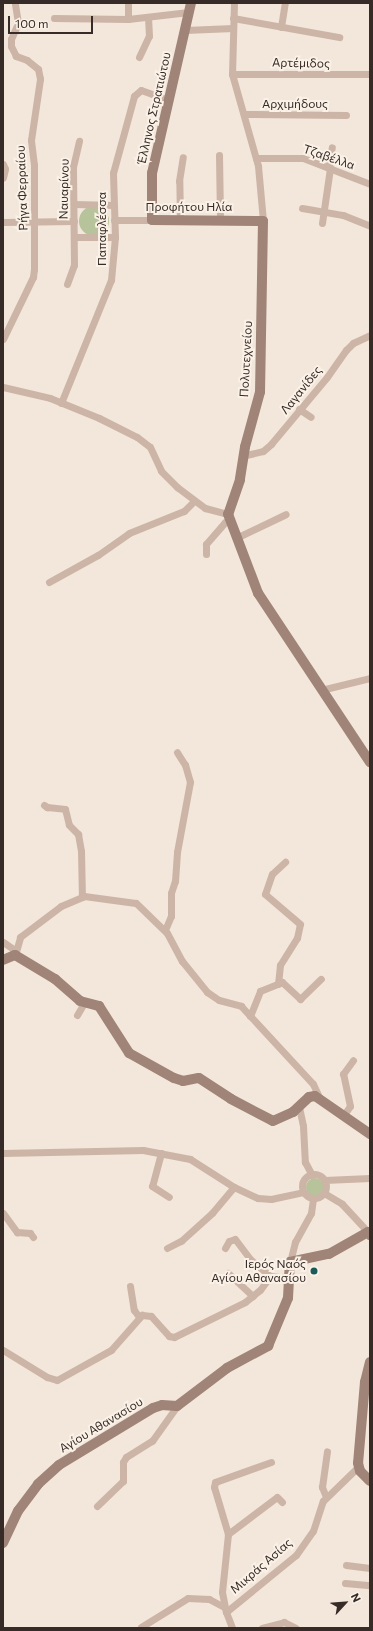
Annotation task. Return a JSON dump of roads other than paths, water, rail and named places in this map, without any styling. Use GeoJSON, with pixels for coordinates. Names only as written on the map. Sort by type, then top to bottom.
{"type":"FeatureCollection","features":[{"type":"Feature","properties":{"kind":"street"},"geometry":{"type":"LineString","coordinates":[[7,44],[18,23],[15,3]]}},
{"type":"Feature","properties":{"kind":"street"},"geometry":{"type":"LineString","coordinates":[[128,3],[128,19]]}},
{"type":"Feature","properties":{"kind":"street","name":"Πολυτεχνείου"},"geometry":{"type":"LineString","coordinates":[[228,517],[240,480],[246,455],[246,447],[260,392],[263,221],[256,158],[232,74],[234,3]]}},
{"type":"Feature","properties":{"kind":"street"},"geometry":{"type":"LineString","coordinates":[[281,27],[285,3]]}},
{"type":"Feature","properties":{"kind":"street"},"geometry":{"type":"LineString","coordinates":[[54,18],[128,19],[190,7]]}},
{"type":"Feature","properties":{"kind":"street","name":"Έλληνος Στρατιώτου"},"geometry":{"type":"LineString","coordinates":[[152,220],[151,176],[190,7]]}},
{"type":"Feature","properties":{"kind":"street"},"geometry":{"type":"LineString","coordinates":[[139,57],[149,36],[148,16]]}},
{"type":"Feature","properties":{"kind":"street"},"geometry":{"type":"LineString","coordinates":[[233,18],[339,37]]}},
{"type":"Feature","properties":{"kind":"street"},"geometry":{"type":"LineString","coordinates":[[185,30],[233,28]]}},
{"type":"Feature","properties":{"kind":"street","name":"Ρήγα Φερραίου"},"geometry":{"type":"LineString","coordinates":[[3,340],[34,274],[31,140],[40,75],[33,65],[16,56],[7,44]]}},
{"type":"Feature","properties":{"kind":"street","name":"Αρτέμιδος"},"geometry":{"type":"LineString","coordinates":[[232,74],[370,74]]}},
{"type":"Feature","properties":{"kind":"street","name":"Παπαφλέσσα"},"geometry":{"type":"LineString","coordinates":[[61,403],[109,286],[114,267],[114,168],[134,96],[141,90],[168,100]]}},
{"type":"Feature","properties":{"kind":"street","name":"Αρχιμήδους"},"geometry":{"type":"LineString","coordinates":[[244,114],[346,115]]}},
{"type":"Feature","properties":{"kind":"street","name":"Ναυαρίνου"},"geometry":{"type":"LineString","coordinates":[[67,284],[74,265],[73,164],[79,141]]}},
{"type":"Feature","properties":{"kind":"street"},"geometry":{"type":"LineString","coordinates":[[322,223],[332,147]]}},
{"type":"Feature","properties":{"kind":"street"},"geometry":{"type":"LineString","coordinates":[[219,156],[220,220]]}},
{"type":"Feature","properties":{"kind":"street"},"geometry":{"type":"LineString","coordinates":[[180,220],[179,181],[184,157]]}},
{"type":"Feature","properties":{"kind":"street","name":"Τζαβέλλα"},"geometry":{"type":"LineString","coordinates":[[256,158],[296,157],[329,167],[370,184]]}},
{"type":"Feature","properties":{"kind":"street"},"geometry":{"type":"LineString","coordinates":[[3,164],[5,170],[3,178]]}},
{"type":"Feature","properties":{"kind":"street"},"geometry":{"type":"LineString","coordinates":[[74,204],[114,204]]}},
{"type":"Feature","properties":{"kind":"street"},"geometry":{"type":"LineString","coordinates":[[302,208],[323,211],[351,218],[370,226]]}},
{"type":"Feature","properties":{"kind":"street","name":"Προφήτου Ηλία"},"geometry":{"type":"LineString","coordinates":[[114,220],[263,221]]}},
{"type":"Feature","properties":{"kind":"street"},"geometry":{"type":"LineString","coordinates":[[3,222],[74,221]]}},
{"type":"Feature","properties":{"kind":"street"},"geometry":{"type":"LineString","coordinates":[[74,238],[115,237]]}},
{"type":"Feature","properties":{"kind":"street","name":"Λαγανίδες"},"geometry":{"type":"LineString","coordinates":[[246,455],[267,448],[327,377],[346,350],[353,343],[370,334]]}},
{"type":"Feature","properties":{"kind":"street"},"geometry":{"type":"LineString","coordinates":[[3,387],[61,403],[106,421],[142,441],[150,447],[166,477],[194,501],[218,514],[228,517]]}},
{"type":"Feature","properties":{"kind":"street"},"geometry":{"type":"LineString","coordinates":[[299,409],[311,417]]}},
{"type":"Feature","properties":{"kind":"street"},"geometry":{"type":"LineString","coordinates":[[49,582],[98,555],[129,533],[184,511],[194,501]]}},
{"type":"Feature","properties":{"kind":"street"},"geometry":{"type":"LineString","coordinates":[[236,538],[286,514]]}},
{"type":"Feature","properties":{"kind":"street"},"geometry":{"type":"LineString","coordinates":[[228,517],[258,593],[370,762]]}},
{"type":"Feature","properties":{"kind":"street"},"geometry":{"type":"LineString","coordinates":[[206,554],[206,544],[228,517]]}},
{"type":"Feature","properties":{"kind":"street"},"geometry":{"type":"LineString","coordinates":[[321,690],[370,678]]}},
{"type":"Feature","properties":{"kind":"street"},"geometry":{"type":"LineString","coordinates":[[165,930],[171,916],[171,893],[175,881],[177,852],[190,782],[188,770],[177,752]]}},
{"type":"Feature","properties":{"kind":"street"},"geometry":{"type":"LineString","coordinates":[[44,805],[47,808],[65,809],[69,825],[78,834],[81,851],[82,897]]}},
{"type":"Feature","properties":{"kind":"street"},"geometry":{"type":"LineString","coordinates":[[278,984],[280,965],[297,938],[300,924],[265,894],[272,874],[285,862]]}},
{"type":"Feature","properties":{"kind":"street"},"geometry":{"type":"LineString","coordinates":[[3,960],[15,952],[20,937],[61,906],[82,897],[133,902],[165,930],[182,961],[207,992],[219,1000],[240,1005],[313,1084],[319,1097],[343,1116],[370,1134]]}},
{"type":"Feature","properties":{"kind":"street"},"geometry":{"type":"LineString","coordinates":[[3,942],[55,979],[84,1003],[99,1006],[134,1057],[174,1078],[184,1080],[199,1078],[237,1103],[273,1121],[299,1106],[310,1096],[319,1097]]}},
{"type":"Feature","properties":{"kind":"street"},"geometry":{"type":"LineString","coordinates":[[250,1016],[260,991],[282,982],[300,999],[321,979]]}},
{"type":"Feature","properties":{"kind":"street"},"geometry":{"type":"LineString","coordinates":[[77,1015],[84,1003]]}},
{"type":"Feature","properties":{"kind":"street"},"geometry":{"type":"LineString","coordinates":[[343,1116],[350,1106],[343,1074],[353,1060]]}},
{"type":"Feature","properties":{"kind":"street"},"geometry":{"type":"LineString","coordinates":[[299,1106],[303,1126],[305,1162],[312,1175]]}},
{"type":"Feature","properties":{"kind":"street"},"geometry":{"type":"LineString","coordinates":[[3,1153],[55,1150],[87,1152],[110,1150],[161,1152],[193,1161],[234,1187],[262,1199],[304,1192],[313,1198]]}},
{"type":"Feature","properties":{"kind":"street"},"geometry":{"type":"LineString","coordinates":[[161,1152],[152,1186],[169,1198]]}},
{"type":"Feature","properties":{"kind":"street"},"geometry":{"type":"LineString","coordinates":[[304,1192],[304,1182],[312,1175],[319,1176],[324,1180],[326,1188],[324,1193],[313,1198]]}},
{"type":"Feature","properties":{"kind":"street"},"geometry":{"type":"LineString","coordinates":[[324,1180],[370,1178]]}},
{"type":"Feature","properties":{"kind":"street"},"geometry":{"type":"LineString","coordinates":[[167,1248],[181,1241],[212,1213],[234,1187]]}},
{"type":"Feature","properties":{"kind":"street"},"geometry":{"type":"LineString","coordinates":[[290,1262],[335,1252],[369,1233],[339,1202],[324,1193]]}},
{"type":"Feature","properties":{"kind":"street"},"geometry":{"type":"LineString","coordinates":[[97,1506],[123,1481],[123,1462],[126,1457],[152,1441],[177,1406],[227,1368],[256,1354],[269,1344],[288,1298],[290,1262],[295,1242],[311,1213],[313,1198]]}},
{"type":"Feature","properties":{"kind":"street"},"geometry":{"type":"LineString","coordinates":[[3,1213],[17,1232],[30,1233],[33,1237]]}},
{"type":"Feature","properties":{"kind":"street"},"geometry":{"type":"LineString","coordinates":[[225,1248],[229,1241],[235,1239],[251,1260],[270,1276],[288,1278]]}},
{"type":"Feature","properties":{"kind":"street"},"geometry":{"type":"LineString","coordinates":[[228,1273],[253,1296]]}},
{"type":"Feature","properties":{"kind":"street"},"geometry":{"type":"LineString","coordinates":[[3,1350],[47,1377],[57,1380],[110,1350],[139,1317],[145,1314],[151,1316],[172,1338],[232,1310],[253,1296],[270,1276]]}},
{"type":"Feature","properties":{"kind":"street"},"geometry":{"type":"LineString","coordinates":[[130,1286],[134,1310],[139,1317]]}},
{"type":"Feature","properties":{"kind":"street"},"geometry":{"type":"LineString","coordinates":[[370,1362],[364,1396],[358,1467],[370,1481]]}},
{"type":"Feature","properties":{"kind":"street","name":"Αγίου Αθανασίου"},"geometry":{"type":"LineString","coordinates":[[3,1543],[18,1510],[52,1470],[153,1408],[162,1405],[177,1406]]}},
{"type":"Feature","properties":{"kind":"street"},"geometry":{"type":"LineString","coordinates":[[326,1497],[322,1487],[327,1451]]}},
{"type":"Feature","properties":{"kind":"street","name":"Μικράς Ασίας"},"geometry":{"type":"LineString","coordinates":[[271,1462],[215,1482],[214,1487],[228,1534],[222,1592],[225,1610],[296,1555],[312,1535],[320,1505],[326,1497],[358,1467]]}},
{"type":"Feature","properties":{"kind":"street"},"geometry":{"type":"LineString","coordinates":[[228,1534],[277,1497],[282,1502]]}},
{"type":"Feature","properties":{"kind":"street"},"geometry":{"type":"LineString","coordinates":[[346,1565],[370,1568]]}},
{"type":"Feature","properties":{"kind":"street"},"geometry":{"type":"LineString","coordinates":[[345,1583],[370,1585]]}},
{"type":"Feature","properties":{"kind":"street"},"geometry":{"type":"LineString","coordinates":[[141,1627],[149,1624],[169,1607],[188,1598],[210,1599],[225,1610],[232,1628]]}},
{"type":"Feature","properties":{"kind":"street"},"geometry":{"type":"LineString","coordinates":[[262,1628],[284,1622],[296,1628]]}},
{"type":"Feature","properties":{"kind":"place","name":"Ιερός Ναός Αγίου Αθανασίου"},"geometry":{"type":"Point","coordinates":[314,1271]}}]}
